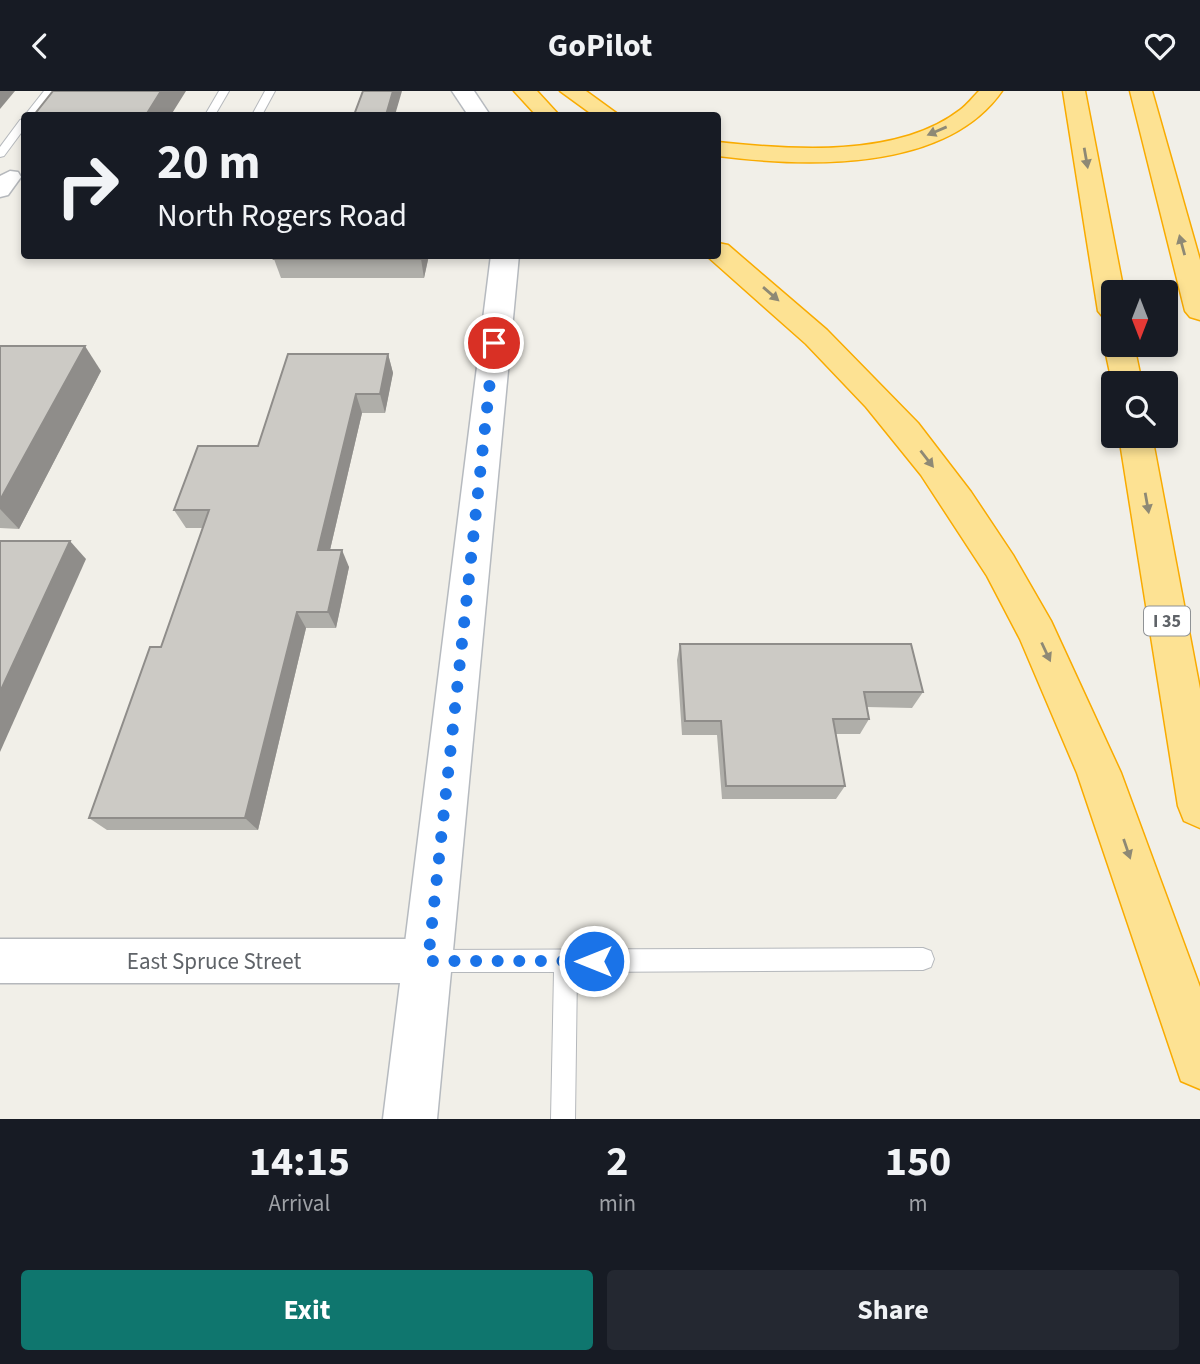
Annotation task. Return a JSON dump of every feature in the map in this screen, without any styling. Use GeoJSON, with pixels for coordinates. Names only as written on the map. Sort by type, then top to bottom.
{"type":"FeatureCollection","features":[{"type":"Feature","properties":{"kind":"highway"},"geometry":{"type":"LineString","coordinates":[[525,91],[545,112]]}},
{"type":"Feature","properties":{"kind":"highway"},"geometry":{"type":"LineString","coordinates":[[571,91],[603,112]]}},
{"type":"Feature","properties":{"kind":"highway"},"geometry":{"type":"LineString","coordinates":[[721,149],[800,155],[874,150],[928,135],[955,124],[974,111],[991,91]]}},
{"type":"Feature","properties":{"kind":"highway"},"geometry":{"type":"LineString","coordinates":[[1074,91],[1108,280]]}},
{"type":"Feature","properties":{"kind":"highway"},"geometry":{"type":"LineString","coordinates":[[1141,91],[1200,311]]}},
{"type":"Feature","properties":{"kind":"highway"},"geometry":{"type":"LineString","coordinates":[[721,253],[763,287],[849,367],[890,413],[951,490],[996,560],[1035,628],[1105,784],[1200,1062]]}},
{"type":"Feature","properties":{"kind":"highway","name":"I 35"},"geometry":{"type":"LineString","coordinates":[[1137,448],[1200,806]]}},
{"type":"Feature","properties":{"kind":"street"},"geometry":{"type":"LineString","coordinates":[[463,91],[477,112]]}},
{"type":"Feature","properties":{"kind":"street"},"geometry":{"type":"LineString","coordinates":[[410,1119],[505,259]]}},
{"type":"Feature","properties":{"kind":"street","name":"East Spruce Street"},"geometry":{"type":"LineString","coordinates":[[0,961],[428,961]]}},
{"type":"Feature","properties":{"kind":"lane"},"geometry":{"type":"LineString","coordinates":[[32,112],[49,91]]}},
{"type":"Feature","properties":{"kind":"lane"},"geometry":{"type":"LineString","coordinates":[[212,112],[223,91]]}},
{"type":"Feature","properties":{"kind":"lane"},"geometry":{"type":"LineString","coordinates":[[259,112],[270,91]]}},
{"type":"Feature","properties":{"kind":"lane"},"geometry":{"type":"LineString","coordinates":[[0,154],[21,126]]}},
{"type":"Feature","properties":{"kind":"lane"},"geometry":{"type":"LineString","coordinates":[[428,961],[923,959]]}},
{"type":"Feature","properties":{"kind":"lane"},"geometry":{"type":"LineString","coordinates":[[564,1119],[566,961]]}},
{"type":"Feature","properties":{"kind":"building"},"geometry":{"type":"Polygon","coordinates":[[[53,91],[161,91],[148,112],[36,112],[53,91]]]}},
{"type":"Feature","properties":{"kind":"building"},"geometry":{"type":"Polygon","coordinates":[[[363,91],[393,91],[387,112],[355,112],[363,91]]]}},
{"type":"Feature","properties":{"kind":"building"},"geometry":{"type":"Polygon","coordinates":[[[0,346],[85,346],[0,500],[0,346]]]}},
{"type":"Feature","properties":{"kind":"building"},"geometry":{"type":"Polygon","coordinates":[[[288,354],[388,354],[380,394],[356,394],[318,550],[342,550],[328,612],[297,612],[245,818],[89,818],[150,647],[161,647],[209,510],[174,510],[198,446],[258,446],[288,354]]]}},
{"type":"Feature","properties":{"kind":"building"},"geometry":{"type":"Polygon","coordinates":[[[0,541],[70,541],[0,692],[0,541]]]}},
{"type":"Feature","properties":{"kind":"building"},"geometry":{"type":"Polygon","coordinates":[[[680,644],[911,644],[923,692],[864,692],[869,719],[833,719],[845,786],[726,786],[721,721],[685,721],[680,644]]]}},
{"type":"Feature","properties":{"kind":"route"},"geometry":{"type":"LineString","coordinates":[[494,343],[428,961],[594,961]]}}]}
